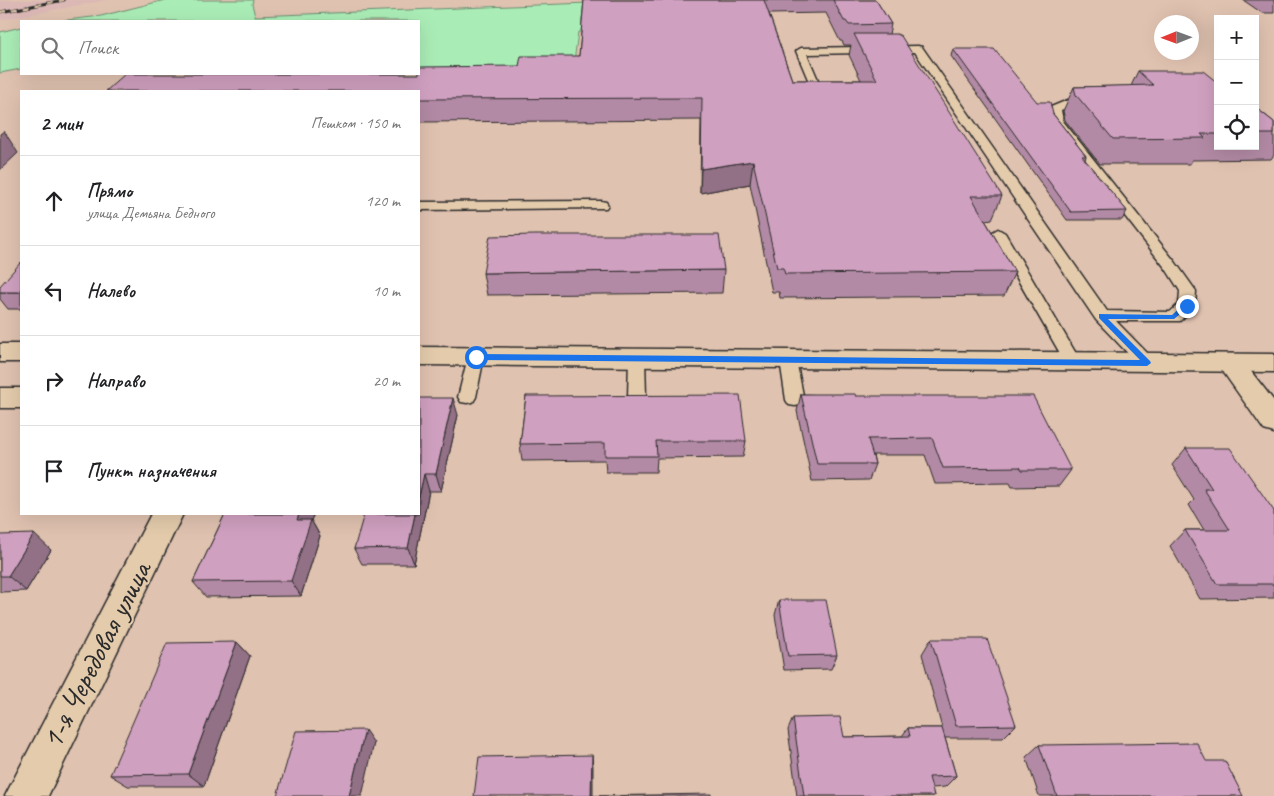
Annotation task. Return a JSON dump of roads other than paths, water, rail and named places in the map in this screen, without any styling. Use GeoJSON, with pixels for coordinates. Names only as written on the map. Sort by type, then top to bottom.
{"type":"FeatureCollection","features":[{"type":"Feature","properties":{"kind":"main road"},"geometry":{"type":"LineString","coordinates":[[0,353],[20,353]]}},
{"type":"Feature","properties":{"kind":"main road"},"geometry":{"type":"LineString","coordinates":[[420,356],[1274,363]]}},
{"type":"Feature","properties":{"kind":"main road"},"geometry":{"type":"LineString","coordinates":[[1230,363],[1274,422]]}},
{"type":"Feature","properties":{"kind":"main road"},"geometry":{"type":"LineString","coordinates":[[0,398],[20,398]]}},
{"type":"Feature","properties":{"kind":"main road","name":"1-я Чередовая улица"},"geometry":{"type":"LineString","coordinates":[[26,796],[166,515]]}},
{"type":"Feature","properties":{"kind":"lane"},"geometry":{"type":"LineString","coordinates":[[820,96],[801,51],[918,49],[1102,316],[1147,363]]}},
{"type":"Feature","properties":{"kind":"lane"},"geometry":{"type":"LineString","coordinates":[[1100,103],[1068,103],[1055,109],[1056,121],[1171,266],[1188,291],[1187,306],[1174,317],[1102,316]]}},
{"type":"Feature","properties":{"kind":"lane"},"geometry":{"type":"LineString","coordinates":[[420,206],[601,205]]}},
{"type":"Feature","properties":{"kind":"lane"},"geometry":{"type":"LineString","coordinates":[[998,233],[1073,362]]}},
{"type":"Feature","properties":{"kind":"lane"},"geometry":{"type":"LineString","coordinates":[[467,397],[476,357]]}},
{"type":"Feature","properties":{"kind":"lane"},"geometry":{"type":"LineString","coordinates":[[636,398],[637,358]]}},
{"type":"Feature","properties":{"kind":"lane"},"geometry":{"type":"LineString","coordinates":[[788,360],[796,400]]}},
{"type":"Feature","properties":{"kind":"railway"},"geometry":{"type":"LineString","coordinates":[[0,12],[64,0]]}}]}
